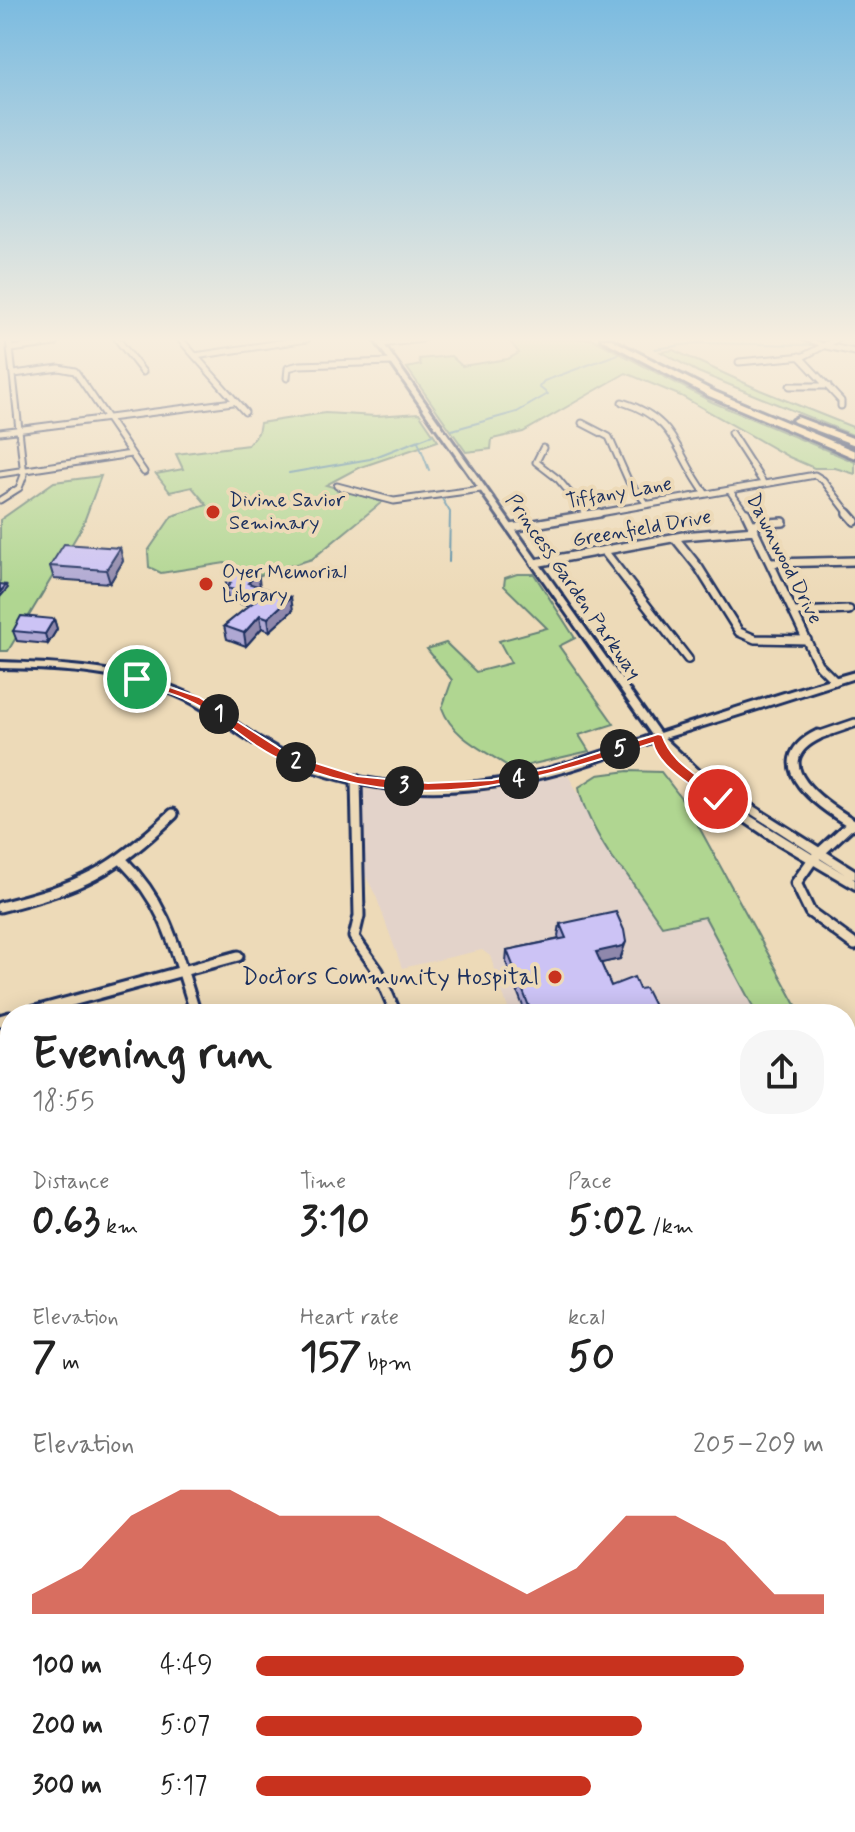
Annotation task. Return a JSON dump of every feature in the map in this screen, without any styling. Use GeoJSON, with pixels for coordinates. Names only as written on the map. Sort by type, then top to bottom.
{"type":"FeatureCollection","features":[{"type":"Feature","properties":{"kind":"highway"},"geometry":{"type":"LineString","coordinates":[[782,424],[855,455]]}},
{"type":"Feature","properties":{"kind":"highway"},"geometry":{"type":"LineString","coordinates":[[811,424],[855,442]]}},
{"type":"Feature","properties":{"kind":"main road"},"geometry":{"type":"LineString","coordinates":[[0,665],[103,674],[172,690],[201,703],[286,757],[356,780],[428,787],[492,784],[551,771],[855,675]]}},
{"type":"Feature","properties":{"kind":"street"},"geometry":{"type":"LineString","coordinates":[[0,500],[22,485],[24,470],[19,424]]}},
{"type":"Feature","properties":{"kind":"street"},"geometry":{"type":"LineString","coordinates":[[0,432],[64,424]]}},
{"type":"Feature","properties":{"kind":"street"},"geometry":{"type":"LineString","coordinates":[[112,424],[144,472]]}},
{"type":"Feature","properties":{"kind":"street","name":"Princess Garden Parkway"},"geometry":{"type":"LineString","coordinates":[[436,424],[658,737],[660,749],[698,786],[816,856]]}},
{"type":"Feature","properties":{"kind":"street"},"geometry":{"type":"LineString","coordinates":[[587,424],[604,430],[610,436],[629,482],[647,504]]}},
{"type":"Feature","properties":{"kind":"street"},"geometry":{"type":"LineString","coordinates":[[667,424],[688,470],[706,494]]}},
{"type":"Feature","properties":{"kind":"street"},"geometry":{"type":"LineString","coordinates":[[731,433],[764,484]]}},
{"type":"Feature","properties":{"kind":"street"},"geometry":{"type":"LineString","coordinates":[[543,448],[536,462],[558,479],[587,514]]}},
{"type":"Feature","properties":{"kind":"street"},"geometry":{"type":"LineString","coordinates":[[0,474],[131,454]]}},
{"type":"Feature","properties":{"kind":"street","name":"Tiffany Lane"},"geometry":{"type":"LineString","coordinates":[[511,528],[815,475],[855,521]]}},
{"type":"Feature","properties":{"kind":"street"},"geometry":{"type":"LineString","coordinates":[[337,486],[394,501],[481,489]]}},
{"type":"Feature","properties":{"kind":"street","name":"Dawnwood Drive"},"geometry":{"type":"LineString","coordinates":[[730,491],[754,527],[820,667],[835,681]]}},
{"type":"Feature","properties":{"kind":"street","name":"Greenfield Drive"},"geometry":{"type":"LineString","coordinates":[[535,563],[783,522]]}},
{"type":"Feature","properties":{"kind":"street"},"geometry":{"type":"LineString","coordinates":[[675,538],[699,568],[739,632],[761,640],[807,640]]}},
{"type":"Feature","properties":{"kind":"street"},"geometry":{"type":"LineString","coordinates":[[604,551],[688,659]]}},
{"type":"Feature","properties":{"kind":"street"},"geometry":{"type":"LineString","coordinates":[[771,563],[855,561]]}},
{"type":"Feature","properties":{"kind":"street"},"geometry":{"type":"LineString","coordinates":[[795,612],[849,610]]}},
{"type":"Feature","properties":{"kind":"street"},"geometry":{"type":"LineString","coordinates":[[854,724],[811,738],[797,750],[793,761],[808,792],[854,824],[816,856],[797,877],[800,900],[813,916],[855,945]]}},
{"type":"Feature","properties":{"kind":"street"},"geometry":{"type":"LineString","coordinates":[[356,780],[359,916],[354,937],[378,971],[392,1004]]}},
{"type":"Feature","properties":{"kind":"street"},"geometry":{"type":"LineString","coordinates":[[0,907],[61,890],[122,860],[173,814]]}},
{"type":"Feature","properties":{"kind":"street"},"geometry":{"type":"LineString","coordinates":[[816,856],[855,875]]}},
{"type":"Feature","properties":{"kind":"street"},"geometry":{"type":"LineString","coordinates":[[816,856],[855,885]]}},
{"type":"Feature","properties":{"kind":"street"},"geometry":{"type":"LineString","coordinates":[[122,860],[143,881],[164,910],[193,1004]]}},
{"type":"Feature","properties":{"kind":"street"},"geometry":{"type":"LineString","coordinates":[[59,1004],[238,956]]}},
{"type":"Feature","properties":{"kind":"shaded area"},"geometry":{"type":"Polygon","coordinates":[[[568,775],[617,866],[625,872],[662,926],[705,917],[752,1004],[507,1004],[490,956],[482,950],[402,968],[376,896],[357,859],[356,788],[407,794],[461,794],[504,789],[568,775]]]}},
{"type":"Feature","properties":{"kind":"green space"},"geometry":{"type":"Polygon","coordinates":[[[260,424],[427,424],[438,441],[358,468],[326,485],[382,502],[312,559],[258,576],[225,563],[161,573],[149,567],[148,551],[172,516],[207,505],[192,487],[170,492],[156,474],[183,469],[176,454],[248,445],[258,433],[260,424]]]}},
{"type":"Feature","properties":{"kind":"green space"},"geometry":{"type":"Polygon","coordinates":[[[447,424],[536,424],[523,432],[492,439],[491,449],[466,452],[447,424]]]}},
{"type":"Feature","properties":{"kind":"green space"},"geometry":{"type":"Polygon","coordinates":[[[731,424],[766,424],[855,462],[855,474],[835,468],[814,468],[731,424]]]}},
{"type":"Feature","properties":{"kind":"green space"},"geometry":{"type":"Polygon","coordinates":[[[827,424],[855,428],[855,436],[827,424]]]}},
{"type":"Feature","properties":{"kind":"green space"},"geometry":{"type":"Polygon","coordinates":[[[101,476],[82,527],[8,651],[0,651],[0,520],[54,482],[101,476]]]}},
{"type":"Feature","properties":{"kind":"green space"},"geometry":{"type":"Polygon","coordinates":[[[534,574],[575,638],[559,646],[614,724],[579,735],[589,751],[512,769],[462,736],[447,719],[442,708],[452,680],[427,649],[446,643],[476,672],[511,663],[499,641],[547,628],[504,586],[505,578],[534,574]]]}},
{"type":"Feature","properties":{"kind":"green space"},"geometry":{"type":"Polygon","coordinates":[[[628,771],[661,772],[688,807],[796,1004],[752,1004],[705,917],[662,926],[611,856],[590,820],[579,787],[598,775],[628,771]]]}},
{"type":"Feature","properties":{"kind":"building"},"geometry":{"type":"Polygon","coordinates":[[[64,544],[120,548],[106,570],[50,566],[64,544]]]}},
{"type":"Feature","properties":{"kind":"building"},"geometry":{"type":"Polygon","coordinates":[[[234,567],[258,573],[248,583],[291,597],[268,618],[260,615],[244,633],[224,626],[261,596],[226,588],[232,576],[225,574],[234,567]]]}},
{"type":"Feature","properties":{"kind":"building"},"geometry":{"type":"Polygon","coordinates":[[[21,616],[54,619],[45,634],[13,631],[21,616]]]}},
{"type":"Feature","properties":{"kind":"building","name":"Doctors Community Hospital"},"geometry":{"type":"Polygon","coordinates":[[[616,912],[626,942],[623,946],[596,952],[611,986],[634,977],[639,989],[645,988],[653,1004],[528,1004],[507,950],[566,938],[560,924],[616,912]]]}},
{"type":"Feature","properties":{"kind":"waterway"},"geometry":{"type":"LineString","coordinates":[[452,430],[472,424]]}},
{"type":"Feature","properties":{"kind":"waterway"},"geometry":{"type":"LineString","coordinates":[[289,473],[370,459],[432,435]]}},
{"type":"Feature","properties":{"kind":"waterway"},"geometry":{"type":"LineString","coordinates":[[418,441],[429,470]]}},
{"type":"Feature","properties":{"kind":"waterway"},"geometry":{"type":"LineString","coordinates":[[441,497],[450,512],[449,562]]}},
{"type":"Feature","properties":{"kind":"place","name":"Divine Savior Seminary"},"geometry":{"type":"Point","coordinates":[213,512]}},
{"type":"Feature","properties":{"kind":"place","name":"Oyer Memorial Library"},"geometry":{"type":"Point","coordinates":[206,584]}},
{"type":"Feature","properties":{"kind":"place","name":"Doctors Community Hospital"},"geometry":{"type":"Point","coordinates":[555,977]}},
{"type":"Feature","properties":{"kind":"route"},"geometry":{"type":"LineString","coordinates":[[137,679],[196,700],[286,757],[311,768],[356,780],[428,787],[492,784],[551,771],[658,737],[660,749],[676,766],[718,799]]}}]}
